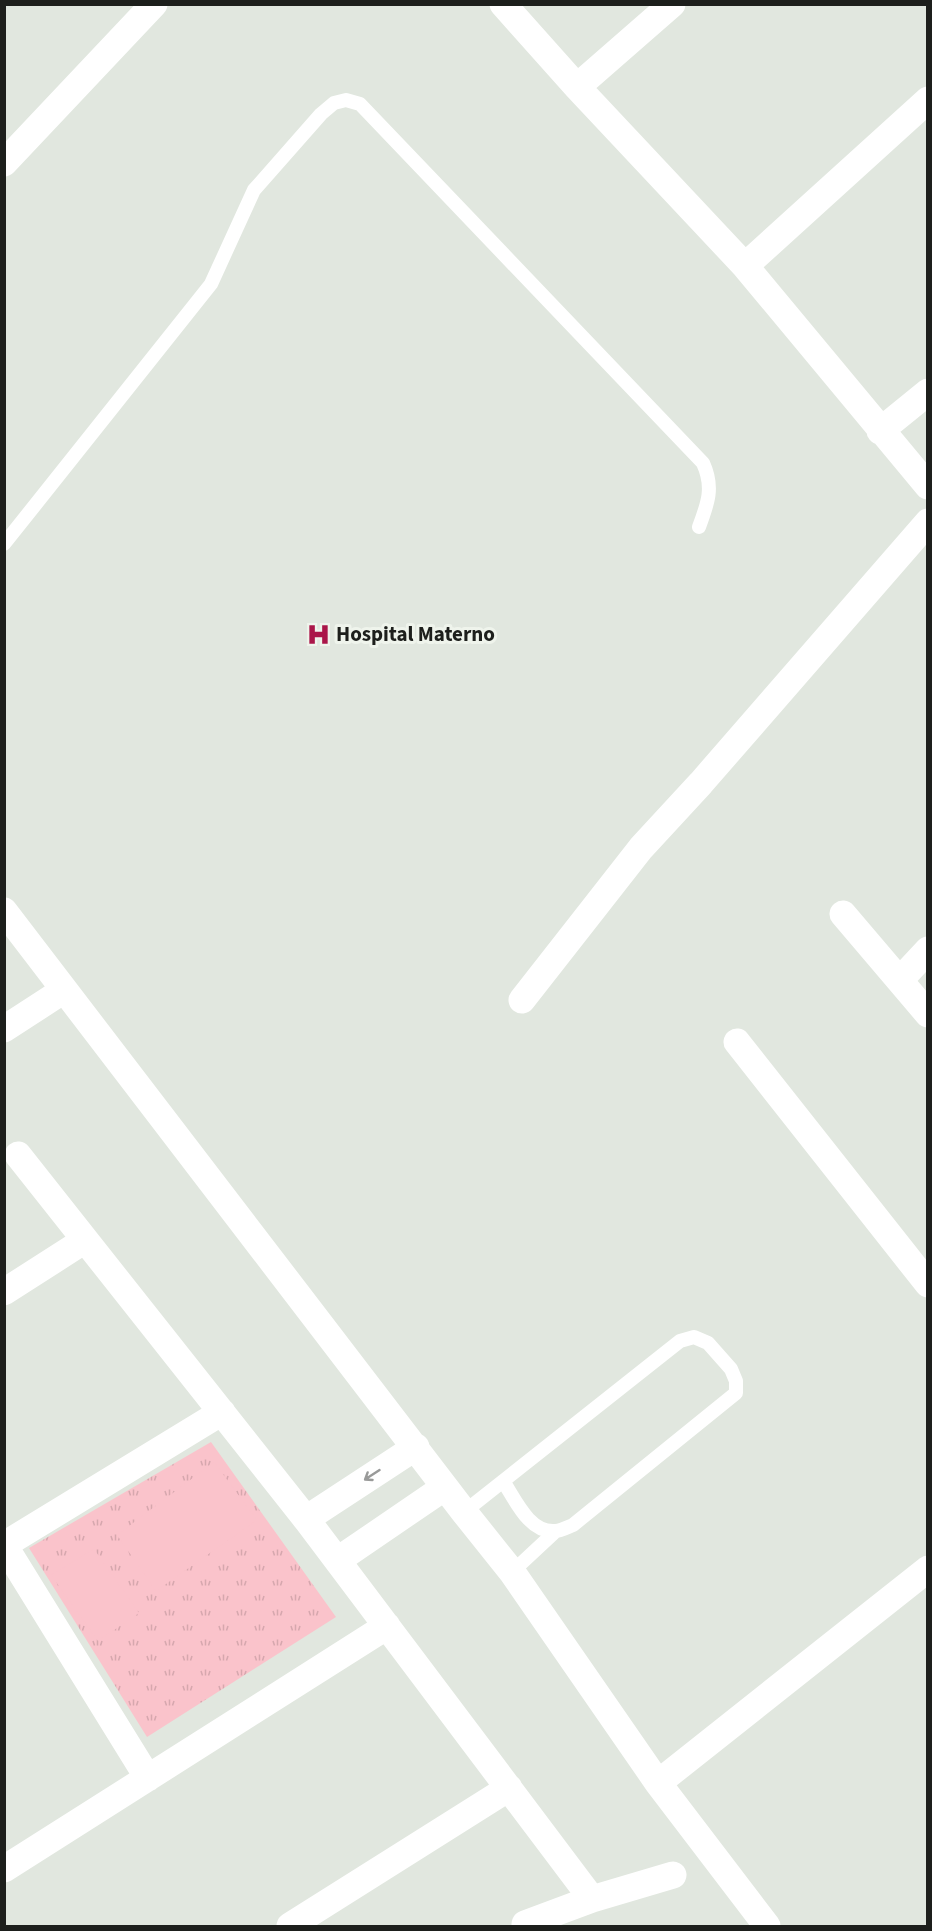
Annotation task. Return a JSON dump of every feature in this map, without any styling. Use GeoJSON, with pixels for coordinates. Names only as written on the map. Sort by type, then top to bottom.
{"type":"FeatureCollection","features":[{"type":"Feature","properties":{"kind":"street"},"geometry":{"type":"LineString","coordinates":[[4,163],[154,4]]}},
{"type":"Feature","properties":{"kind":"street"},"geometry":{"type":"LineString","coordinates":[[503,4],[577,87],[745,266],[927,486]]}},
{"type":"Feature","properties":{"kind":"street"},"geometry":{"type":"LineString","coordinates":[[577,87],[672,4]]}},
{"type":"Feature","properties":{"kind":"street"},"geometry":{"type":"LineString","coordinates":[[745,266],[927,100]]}},
{"type":"Feature","properties":{"kind":"street"},"geometry":{"type":"LineString","coordinates":[[880,430],[927,392]]}},
{"type":"Feature","properties":{"kind":"street"},"geometry":{"type":"LineString","coordinates":[[522,1000],[641,848],[701,783],[927,522]]}},
{"type":"Feature","properties":{"kind":"street"},"geometry":{"type":"LineString","coordinates":[[4,911],[512,1572],[658,1783],[767,1926]]}},
{"type":"Feature","properties":{"kind":"street"},"geometry":{"type":"LineString","coordinates":[[843,914],[927,1014]]}},
{"type":"Feature","properties":{"kind":"street"},"geometry":{"type":"LineString","coordinates":[[900,980],[927,950]]}},
{"type":"Feature","properties":{"kind":"street"},"geometry":{"type":"LineString","coordinates":[[4,1029],[64,990]]}},
{"type":"Feature","properties":{"kind":"street"},"geometry":{"type":"LineString","coordinates":[[737,1042],[927,1284]]}},
{"type":"Feature","properties":{"kind":"street"},"geometry":{"type":"LineString","coordinates":[[18,1155],[338,1560],[592,1899]]}},
{"type":"Feature","properties":{"kind":"street"},"geometry":{"type":"LineString","coordinates":[[4,1292],[85,1240]]}},
{"type":"Feature","properties":{"kind":"street"},"geometry":{"type":"LineString","coordinates":[[148,1778],[4,1545],[222,1412]]}},
{"type":"Feature","properties":{"kind":"street"},"geometry":{"type":"LineString","coordinates":[[306,1519],[416,1447]]}},
{"type":"Feature","properties":{"kind":"street"},"geometry":{"type":"LineString","coordinates":[[338,1560],[445,1487]]}},
{"type":"Feature","properties":{"kind":"street"},"geometry":{"type":"LineString","coordinates":[[658,1783],[927,1569]]}},
{"type":"Feature","properties":{"kind":"street"},"geometry":{"type":"LineString","coordinates":[[4,1869],[387,1626]]}},
{"type":"Feature","properties":{"kind":"street"},"geometry":{"type":"LineString","coordinates":[[290,1926],[509,1788]]}},
{"type":"Feature","properties":{"kind":"street"},"geometry":{"type":"LineString","coordinates":[[525,1924],[592,1899],[673,1875]]}},
{"type":"Feature","properties":{"kind":"lane"},"geometry":{"type":"LineString","coordinates":[[4,544],[212,284],[254,190],[276,168],[321,114],[334,103],[346,100],[360,104],[703,463],[709,476],[708,502],[699,527]]}},
{"type":"Feature","properties":{"kind":"lane"},"geometry":{"type":"LineString","coordinates":[[464,1512],[680,1341],[694,1337],[708,1343],[732,1369],[736,1381],[736,1393],[573,1525],[555,1531],[512,1572]]}},
{"type":"Feature","properties":{"kind":"lane"},"geometry":{"type":"LineString","coordinates":[[503,1481],[526,1516],[540,1529],[555,1531]]}},
{"type":"Feature","properties":{"kind":"green space"},"geometry":{"type":"Polygon","coordinates":[[[211,1442],[336,1617],[147,1737],[29,1548],[211,1442]]]}},
{"type":"Feature","properties":{"kind":"green space"},"geometry":{"type":"Polygon","coordinates":[[[214,1462],[257,1520],[156,1591],[117,1535],[214,1462]]]}},
{"type":"Feature","properties":{"kind":"green space"},"geometry":{"type":"Polygon","coordinates":[[[94,1549],[139,1613],[98,1641],[51,1575],[94,1549]]]}},
{"type":"Feature","properties":{"kind":"place","name":"Hospital Materno"},"geometry":{"type":"Point","coordinates":[318,634]}}]}
